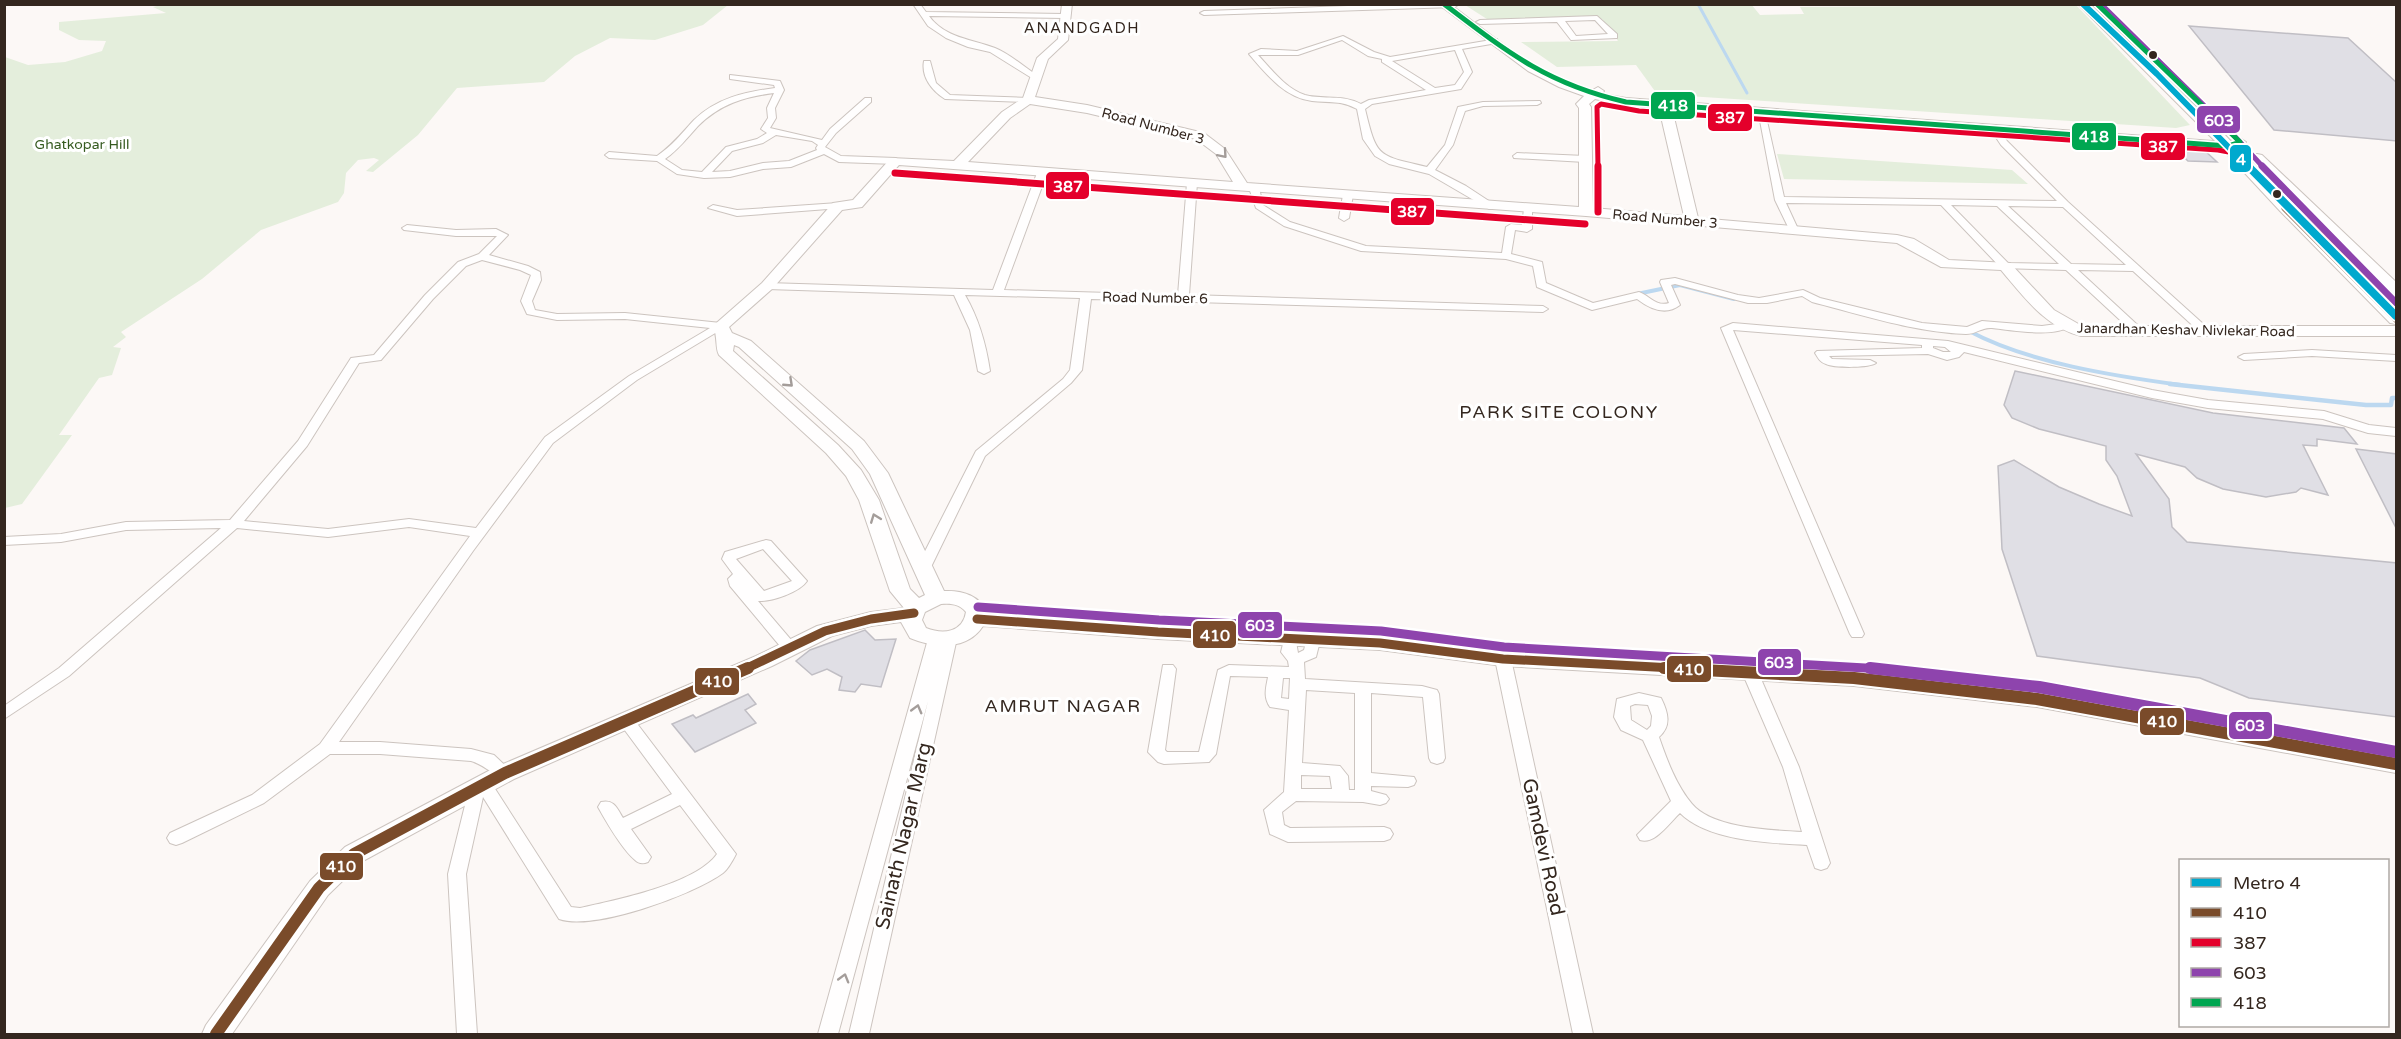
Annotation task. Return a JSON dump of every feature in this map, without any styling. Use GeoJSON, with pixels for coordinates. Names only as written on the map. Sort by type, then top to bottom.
{"type":"FeatureCollection","features":[{"type":"Feature","properties":{"kind":"main road"},"geometry":{"type":"LineString","coordinates":[[2083,4],[2230,142],[2311,210],[2397,291]]}},
{"type":"Feature","properties":{"kind":"main road"},"geometry":{"type":"LineString","coordinates":[[2096,5],[2230,142],[2285,208],[2397,319]]}},
{"type":"Feature","properties":{"kind":"main road"},"geometry":{"type":"LineString","coordinates":[[2285,208],[2311,210]]}},
{"type":"Feature","properties":{"kind":"street"},"geometry":{"type":"LineString","coordinates":[[916,4],[931,24],[948,36],[993,50],[1035,78]]}},
{"type":"Feature","properties":{"kind":"street"},"geometry":{"type":"LineString","coordinates":[[957,166],[1006,115],[1028,100],[1043,58],[1063,40],[1067,4]]}},
{"type":"Feature","properties":{"kind":"street"},"geometry":{"type":"LineString","coordinates":[[2090,4],[2096,5]]}},
{"type":"Feature","properties":{"kind":"street"},"geometry":{"type":"LineString","coordinates":[[1443,5],[1539,73],[1562,85],[1597,98],[1665,106],[1995,130],[2230,142]]}},
{"type":"Feature","properties":{"kind":"street"},"geometry":{"type":"LineString","coordinates":[[1204,13],[1455,5],[1551,71],[1597,98],[1640,99],[2230,142]]}},
{"type":"Feature","properties":{"kind":"street"},"geometry":{"type":"LineString","coordinates":[[924,14],[1064,16]]}},
{"type":"Feature","properties":{"kind":"street"},"geometry":{"type":"LineString","coordinates":[[1480,22],[1559,19],[1598,18],[1614,36],[1574,38],[1559,19]]}},
{"type":"Feature","properties":{"kind":"street"},"geometry":{"type":"LineString","coordinates":[[1492,207],[1470,190],[1429,171],[1385,159],[1373,149],[1369,141],[1361,108],[1344,99],[1299,95],[1283,85],[1253,54],[1267,50],[1281,54],[1296,53],[1343,38],[1371,54],[1387,58],[1494,41]]}},
{"type":"Feature","properties":{"kind":"street"},"geometry":{"type":"LineString","coordinates":[[1361,108],[1369,102],[1458,87],[1468,72],[1457,47]]}},
{"type":"Feature","properties":{"kind":"street"},"geometry":{"type":"LineString","coordinates":[[1387,58],[1385,60],[1387,63],[1435,92]]}},
{"type":"Feature","properties":{"kind":"street"},"geometry":{"type":"LineString","coordinates":[[927,63],[927,73],[941,93],[948,97],[1028,100]]}},
{"type":"Feature","properties":{"kind":"street"},"geometry":{"type":"LineString","coordinates":[[733,77],[777,83],[780,90],[771,108],[772,118],[765,129],[774,133],[814,139],[839,159],[896,160],[1248,188],[1259,206],[1287,224],[1349,245],[1386,250],[1506,256],[1538,264],[1541,285],[1592,307],[1639,295],[1653,307],[1665,309],[1675,305],[1665,282],[1675,281],[1758,301],[1778,299],[1794,292],[1810,293],[1816,300],[1922,326],[1969,331],[1982,324],[2042,329],[2064,326]]}},
{"type":"Feature","properties":{"kind":"street"},"geometry":{"type":"LineString","coordinates":[[609,155],[659,159],[672,151],[708,111],[733,98],[780,90]]}},
{"type":"Feature","properties":{"kind":"street"},"geometry":{"type":"LineString","coordinates":[[1586,212],[1585,159],[1597,98]]}},
{"type":"Feature","properties":{"kind":"street"},"geometry":{"type":"LineString","coordinates":[[659,159],[680,172],[704,176],[791,164],[824,147],[833,131],[868,100]]}},
{"type":"Feature","properties":{"kind":"street","name":"Road Number 3"},"geometry":{"type":"LineString","coordinates":[[1028,100],[1087,109],[1200,136],[1215,144],[1229,159],[1248,188],[1793,229]]}},
{"type":"Feature","properties":{"kind":"street"},"geometry":{"type":"LineString","coordinates":[[1429,171],[1449,145],[1461,109],[1483,104],[1537,103]]}},
{"type":"Feature","properties":{"kind":"street"},"geometry":{"type":"LineString","coordinates":[[1665,106],[1692,222]]}},
{"type":"Feature","properties":{"kind":"street"},"geometry":{"type":"LineString","coordinates":[[1761,112],[1780,200],[1793,229],[1897,239],[1909,242],[1946,264],[2135,268]]}},
{"type":"Feature","properties":{"kind":"street"},"geometry":{"type":"LineString","coordinates":[[1995,130],[2065,204],[2205,331]]}},
{"type":"Feature","properties":{"kind":"street"},"geometry":{"type":"LineString","coordinates":[[704,176],[729,149],[760,141],[774,133]]}},
{"type":"Feature","properties":{"kind":"street"},"geometry":{"type":"LineString","coordinates":[[1517,156],[1585,159]]}},
{"type":"Feature","properties":{"kind":"street"},"geometry":{"type":"LineString","coordinates":[[713,208],[737,213],[858,204],[896,160]]}},
{"type":"Feature","properties":{"kind":"street"},"geometry":{"type":"LineString","coordinates":[[997,294],[1042,173]]}},
{"type":"Feature","properties":{"kind":"street"},"geometry":{"type":"LineString","coordinates":[[1183,299],[1192,183]]}},
{"type":"Feature","properties":{"kind":"street"},"geometry":{"type":"LineString","coordinates":[[1344,218],[1348,195]]}},
{"type":"Feature","properties":{"kind":"street"},"geometry":{"type":"LineString","coordinates":[[1780,200],[2065,204]]}},
{"type":"Feature","properties":{"kind":"street"},"geometry":{"type":"LineString","coordinates":[[1943,202],[2005,266]]}},
{"type":"Feature","properties":{"kind":"street"},"geometry":{"type":"LineString","coordinates":[[1999,203],[2138,331]]}},
{"type":"Feature","properties":{"kind":"street"},"geometry":{"type":"LineString","coordinates":[[176,838],[258,799],[326,748],[549,440],[633,378],[723,331],[838,207]]}},
{"type":"Feature","properties":{"kind":"street"},"geometry":{"type":"LineString","coordinates":[[1506,256],[1511,227],[1527,229],[1529,209]]}},
{"type":"Feature","properties":{"kind":"street"},"geometry":{"type":"LineString","coordinates":[[4,714],[64,672],[234,524],[303,443],[355,360],[377,358],[429,297],[462,264],[483,256],[484,252],[500,241],[503,235],[496,232],[456,233],[407,228]]}},
{"type":"Feature","properties":{"kind":"street"},"geometry":{"type":"LineString","coordinates":[[483,256],[524,268],[536,274],[536,281],[526,296],[526,304],[531,312],[557,317],[625,316],[723,331],[745,344],[858,445],[876,468],[937,598]]}},
{"type":"Feature","properties":{"kind":"street","name":"Janardhan Keshav Nivlekar Road"},"geometry":{"type":"LineString","coordinates":[[2005,266],[2055,320],[2064,326],[2081,331],[2397,332]]}},
{"type":"Feature","properties":{"kind":"street","name":"Road Number 6"},"geometry":{"type":"LineString","coordinates":[[767,286],[1543,309]]}},
{"type":"Feature","properties":{"kind":"street"},"geometry":{"type":"LineString","coordinates":[[958,293],[968,308],[981,346],[984,371]]}},
{"type":"Feature","properties":{"kind":"street"},"geometry":{"type":"LineString","coordinates":[[924,567],[980,454],[1076,370],[1086,297]]}},
{"type":"Feature","properties":{"kind":"street"},"geometry":{"type":"LineString","coordinates":[[1857,634],[1727,328],[1744,327],[1931,347],[1942,355],[1953,355],[1958,352],[1953,346],[2152,394],[2208,404],[2324,415],[2368,429],[2397,432]]}},
{"type":"Feature","properties":{"kind":"street"},"geometry":{"type":"LineString","coordinates":[[723,331],[725,352],[832,449],[854,474],[868,500],[900,591],[915,610]]}},
{"type":"Feature","properties":{"kind":"street"},"geometry":{"type":"LineString","coordinates":[[1870,363],[1830,362],[1821,353],[1931,347]]}},
{"type":"Feature","properties":{"kind":"street"},"geometry":{"type":"LineString","coordinates":[[2244,357],[2312,353],[2397,358]]}},
{"type":"Feature","properties":{"kind":"street"},"geometry":{"type":"LineString","coordinates":[[748,373],[770,366]]}},
{"type":"Feature","properties":{"kind":"street"},"geometry":{"type":"LineString","coordinates":[[788,409],[809,402]]}},
{"type":"Feature","properties":{"kind":"street"},"geometry":{"type":"LineString","coordinates":[[854,474],[876,468]]}},
{"type":"Feature","properties":{"kind":"street"},"geometry":{"type":"LineString","coordinates":[[4,541],[61,538],[126,526],[234,524],[328,533],[409,523],[480,533]]}},
{"type":"Feature","properties":{"kind":"street"},"geometry":{"type":"LineString","coordinates":[[887,549],[912,542]]}},
{"type":"Feature","properties":{"kind":"street"},"geometry":{"type":"LineString","coordinates":[[766,544],[800,581],[798,584],[761,597],[742,576],[729,559],[730,555],[766,544]]}},
{"type":"Feature","properties":{"kind":"street"},"geometry":{"type":"LineString","coordinates":[[742,576],[735,579],[735,584],[790,648]]}},
{"type":"Feature","properties":{"kind":"street"},"geometry":{"type":"LineString","coordinates":[[216,1035],[319,888],[354,854],[489,782],[825,631],[915,610],[937,598],[958,598],[967,601],[977,612],[977,619],[967,631],[943,639],[926,637],[913,627],[911,620],[915,610]]}},
{"type":"Feature","properties":{"kind":"street"},"geometry":{"type":"LineString","coordinates":[[977,619],[1158,632],[1299,659],[1363,687],[1422,691],[1431,694],[1437,758]]}},
{"type":"Feature","properties":{"kind":"street"},"geometry":{"type":"LineString","coordinates":[[828,1035],[894,799],[943,639]]}},
{"type":"Feature","properties":{"kind":"street","name":"Sainath Nagar Marg"},"geometry":{"type":"LineString","coordinates":[[859,1035],[943,639]]}},
{"type":"Feature","properties":{"kind":"street"},"geometry":{"type":"LineString","coordinates":[[1168,669],[1156,752],[1164,758],[1203,758],[1208,754],[1223,674],[1229,670],[1276,672],[1299,659],[1380,643],[1503,659],[1854,678],[2037,699],[2397,764]]}},
{"type":"Feature","properties":{"kind":"street"},"geometry":{"type":"LineString","coordinates":[[1292,795],[1299,659]]}},
{"type":"Feature","properties":{"kind":"street","name":"Gamdevi Road"},"geometry":{"type":"LineString","coordinates":[[1503,659],[1583,1035]]}},
{"type":"Feature","properties":{"kind":"street"},"geometry":{"type":"LineString","coordinates":[[1276,672],[1273,699],[1276,703],[1297,705]]}},
{"type":"Feature","properties":{"kind":"street"},"geometry":{"type":"LineString","coordinates":[[1750,672],[1791,767],[1821,863]]}},
{"type":"Feature","properties":{"kind":"street"},"geometry":{"type":"LineString","coordinates":[[1363,687],[1369,792]]}},
{"type":"Feature","properties":{"kind":"street"},"geometry":{"type":"LineString","coordinates":[[489,782],[566,914],[580,915],[645,901],[682,886],[718,867],[727,854],[626,721]]}},
{"type":"Feature","properties":{"kind":"street"},"geometry":{"type":"LineString","coordinates":[[1650,736],[1666,776],[1681,801],[1686,809],[1702,820],[1734,830],[1768,836],[1814,838]]}},
{"type":"Feature","properties":{"kind":"street"},"geometry":{"type":"LineString","coordinates":[[326,748],[380,748],[471,755],[488,759],[489,782],[457,874],[467,1035]]}},
{"type":"Feature","properties":{"kind":"street"},"geometry":{"type":"LineString","coordinates":[[1293,769],[1334,770],[1340,776],[1341,796]]}},
{"type":"Feature","properties":{"kind":"street"},"geometry":{"type":"LineString","coordinates":[[1384,834],[1288,835],[1276,828],[1273,810],[1292,795],[1341,796],[1369,792],[1408,781]]}},
{"type":"Feature","properties":{"kind":"street"},"geometry":{"type":"LineString","coordinates":[[620,827],[684,796]]}},
{"type":"Feature","properties":{"kind":"street"},"geometry":{"type":"LineString","coordinates":[[1646,835],[1681,801]]}},
{"type":"Feature","properties":{"kind":"street"},"geometry":{"type":"LineString","coordinates":[[607,807],[642,857]]}},
{"type":"Feature","properties":{"kind":"green space"},"geometry":{"type":"Polygon","coordinates":[[[1751,4],[1760,15],[1804,14],[1800,7],[2076,5],[2190,125],[2176,128],[1657,94],[1636,65],[1557,67],[1521,42],[1618,41],[1602,19],[1490,21],[1465,5],[1751,4]]]}},
{"type":"Feature","properties":{"kind":"green space","name":"Ghatkopar Hill"},"geometry":{"type":"Polygon","coordinates":[[[161,5],[728,5],[703,25],[655,40],[610,38],[575,56],[544,82],[457,88],[418,135],[373,172],[366,171],[379,160],[374,158],[358,160],[346,173],[344,193],[338,202],[261,230],[202,279],[121,332],[126,337],[113,347],[121,348],[112,375],[99,378],[59,435],[72,435],[22,504],[5,508],[5,57],[28,65],[65,62],[102,51],[106,41],[79,40],[59,30],[59,22],[166,13],[153,7],[161,5]]]}},
{"type":"Feature","properties":{"kind":"green space"},"geometry":{"type":"Polygon","coordinates":[[[1777,154],[2012,170],[2028,184],[1784,179],[1777,154]]]}},
{"type":"Feature","properties":{"kind":"building"},"geometry":{"type":"Polygon","coordinates":[[[2189,26],[2348,38],[2397,83],[2397,141],[2274,130],[2189,26]]]}},
{"type":"Feature","properties":{"kind":"building"},"geometry":{"type":"Polygon","coordinates":[[[2174,148],[2204,150],[2217,162],[2188,161],[2174,148]]]}},
{"type":"Feature","properties":{"kind":"building"},"geometry":{"type":"Polygon","coordinates":[[[2015,371],[2213,413],[2344,428],[2357,444],[2317,439],[2317,446],[2303,445],[2328,495],[2301,488],[2296,492],[2266,497],[2223,489],[2197,478],[2185,467],[2136,454],[2169,499],[2172,527],[2187,542],[2397,563],[2397,717],[2249,698],[2200,678],[2037,656],[2002,549],[1998,466],[2014,460],[2059,487],[2132,516],[2117,476],[2106,460],[2106,446],[2039,429],[2012,418],[2004,405],[2015,371]]]}},
{"type":"Feature","properties":{"kind":"building"},"geometry":{"type":"Polygon","coordinates":[[[2356,449],[2397,454],[2397,530],[2356,449]]]}},
{"type":"Feature","properties":{"kind":"building"},"geometry":{"type":"Polygon","coordinates":[[[865,630],[875,640],[896,639],[881,687],[861,684],[855,692],[839,690],[842,677],[827,669],[812,675],[796,661],[810,650],[865,630]]]}},
{"type":"Feature","properties":{"kind":"building"},"geometry":{"type":"Polygon","coordinates":[[[748,694],[756,704],[745,710],[756,723],[695,752],[672,724],[693,715],[696,718],[748,694]]]}},
{"type":"Feature","properties":{"kind":"waterway"},"geometry":{"type":"LineString","coordinates":[[1698,4],[1747,93]]}},
{"type":"Feature","properties":{"kind":"waterway"},"geometry":{"type":"LineString","coordinates":[[1637,294],[1680,285],[1734,299]]}},
{"type":"Feature","properties":{"kind":"waterway"},"geometry":{"type":"LineString","coordinates":[[1969,331],[2018,352],[2072,367],[2181,385]]}},
{"type":"Feature","properties":{"kind":"waterway"},"geometry":{"type":"LineString","coordinates":[[2170,384],[2366,405],[2391,405],[2392,398],[2396,398]]}},
{"type":"Feature","properties":{"kind":"metro line","name":"4"},"geometry":{"type":"LineString","coordinates":[[2083,4],[2157,74],[2396,316]]}},
{"type":"Feature","properties":{"kind":"transit line","name":"418"},"geometry":{"type":"LineString","coordinates":[[1444,4],[1508,52],[1549,77],[1572,87],[1626,102],[2228,146],[2240,142],[2097,4]]}},
{"type":"Feature","properties":{"kind":"transit line","name":"603"},"geometry":{"type":"LineString","coordinates":[[2101,4],[2228,129],[2294,200],[2396,303]]}},
{"type":"Feature","properties":{"kind":"transit line","name":"387"},"geometry":{"type":"LineString","coordinates":[[1598,212],[1597,107],[1601,104],[1639,111],[2218,150],[2234,153],[2388,300]]}},
{"type":"Feature","properties":{"kind":"transit line","name":"387"},"geometry":{"type":"LineString","coordinates":[[895,173],[1585,224]]}},
{"type":"Feature","properties":{"kind":"transit line","name":"410"},"geometry":{"type":"LineString","coordinates":[[2285,208],[2396,319]]}},
{"type":"Feature","properties":{"kind":"transit line","name":"603"},"geometry":{"type":"LineString","coordinates":[[978,607],[1159,620],[1381,631],[1504,647],[1855,666],[2039,687],[2396,752]]}},
{"type":"Feature","properties":{"kind":"transit line","name":"410"},"geometry":{"type":"LineString","coordinates":[[216,1034],[319,888],[354,854],[505,773],[764,661],[825,631],[871,619],[914,613]]}},
{"type":"Feature","properties":{"kind":"transit line","name":"410"},"geometry":{"type":"LineString","coordinates":[[977,619],[1158,632],[1380,643],[1503,659],[1854,678],[2037,699],[2396,764]]}},
{"type":"Feature","properties":{"kind":"district","name":"ANANDGADH"},"geometry":{"type":"Point","coordinates":[1082,28]}},
{"type":"Feature","properties":{"kind":"district","name":"PARK SITE COLONY"},"geometry":{"type":"Point","coordinates":[1559,412]}},
{"type":"Feature","properties":{"kind":"district","name":"AMRUT NAGAR"},"geometry":{"type":"Point","coordinates":[1063,706]}}]}
